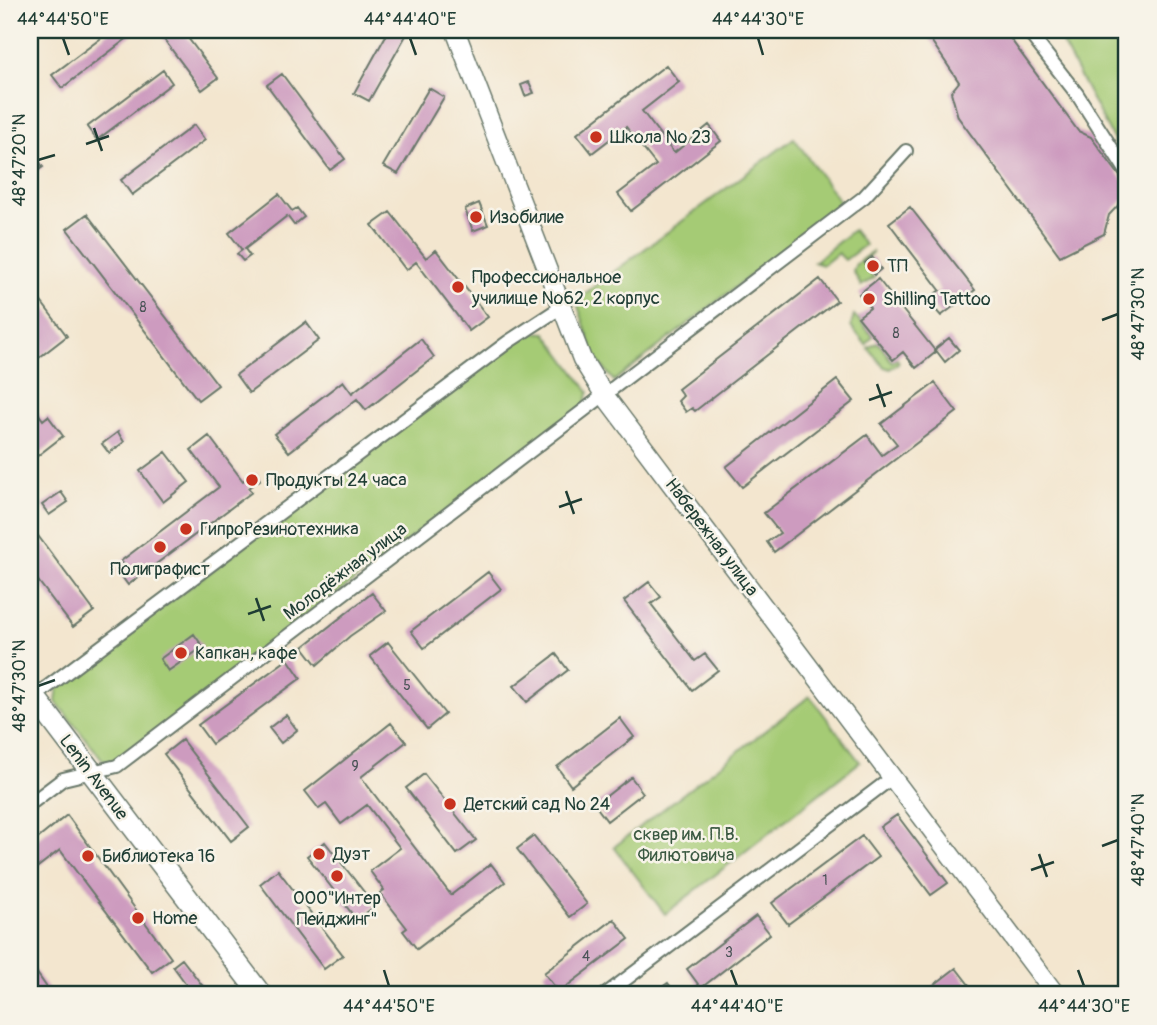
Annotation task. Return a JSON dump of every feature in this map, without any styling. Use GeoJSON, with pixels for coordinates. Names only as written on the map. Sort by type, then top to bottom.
{"type":"FeatureCollection","features":[{"type":"Feature","properties":{"kind":"main road","name":"Lenin Avenue"},"geometry":{"type":"LineString","coordinates":[[32,694],[261,995]]}},
{"type":"Feature","properties":{"kind":"street","name":"Набережная улица"},"geometry":{"type":"LineString","coordinates":[[455,30],[560,308],[582,359],[605,396],[1056,995]]}},
{"type":"Feature","properties":{"kind":"street"},"geometry":{"type":"LineString","coordinates":[[1027,30],[1077,94],[1127,173]]}},
{"type":"Feature","properties":{"kind":"street","name":"Молодёжная улица"},"geometry":{"type":"LineString","coordinates":[[30,804],[63,779],[117,766],[864,197],[906,152]]}},
{"type":"Feature","properties":{"kind":"street"},"geometry":{"type":"LineString","coordinates":[[32,694],[508,342],[560,308]]}},
{"type":"Feature","properties":{"kind":"street"},"geometry":{"type":"LineString","coordinates":[[605,995],[892,777]]}},
{"type":"Feature","properties":{"kind":"green space"},"geometry":{"type":"Polygon","coordinates":[[[1055,30],[1127,30],[1127,165],[1055,30]]]}},
{"type":"Feature","properties":{"kind":"green space"},"geometry":{"type":"Polygon","coordinates":[[[794,138],[842,205],[614,381],[596,359],[576,300],[794,138]]]}},
{"type":"Feature","properties":{"kind":"green space"},"geometry":{"type":"Polygon","coordinates":[[[853,230],[865,245],[845,260],[838,253],[823,265],[814,262],[853,230]]]}},
{"type":"Feature","properties":{"kind":"green space"},"geometry":{"type":"Polygon","coordinates":[[[873,251],[862,263],[874,278],[861,286],[853,271],[856,264],[873,251]]]}},
{"type":"Feature","properties":{"kind":"green space"},"geometry":{"type":"Polygon","coordinates":[[[854,315],[873,336],[866,345],[851,326],[854,315]]]}},
{"type":"Feature","properties":{"kind":"green space"},"geometry":{"type":"Polygon","coordinates":[[[529,332],[546,333],[589,392],[584,406],[112,765],[102,759],[56,702],[58,686],[529,332]]]}},
{"type":"Feature","properties":{"kind":"green space"},"geometry":{"type":"Polygon","coordinates":[[[878,342],[892,362],[897,359],[899,362],[890,369],[884,367],[868,348],[878,342]]]}},
{"type":"Feature","properties":{"kind":"green space","name":"сквер им. П.В. Филютовича"},"geometry":{"type":"Polygon","coordinates":[[[810,696],[860,762],[665,914],[614,847],[810,696]]]}},
{"type":"Feature","properties":{"kind":"building"},"geometry":{"type":"Polygon","coordinates":[[[112,30],[138,30],[62,88],[52,75],[112,30]]]}},
{"type":"Feature","properties":{"kind":"building"},"geometry":{"type":"Polygon","coordinates":[[[157,30],[182,30],[218,78],[202,90],[157,30]]]}},
{"type":"Feature","properties":{"kind":"building"},"geometry":{"type":"Polygon","coordinates":[[[389,30],[409,30],[369,101],[354,93],[389,30]]]}},
{"type":"Feature","properties":{"kind":"building"},"geometry":{"type":"Polygon","coordinates":[[[924,30],[1004,30],[1078,131],[1091,137],[1127,186],[1127,196],[1109,215],[1104,234],[1060,256],[958,117],[951,92],[959,82],[924,30]]]}},
{"type":"Feature","properties":{"kind":"building","name":"Школа № 23"},"geometry":{"type":"Polygon","coordinates":[[[666,65],[679,82],[642,111],[674,153],[709,125],[721,141],[631,211],[618,194],[656,165],[626,127],[592,153],[577,134],[666,65]]]}},
{"type":"Feature","properties":{"kind":"building"},"geometry":{"type":"Polygon","coordinates":[[[163,70],[172,83],[97,140],[87,127],[163,70]]]}},
{"type":"Feature","properties":{"kind":"building"},"geometry":{"type":"Polygon","coordinates":[[[282,74],[345,159],[330,170],[267,85],[282,74]]]}},
{"type":"Feature","properties":{"kind":"building"},"geometry":{"type":"Polygon","coordinates":[[[529,82],[534,93],[525,96],[521,85],[529,82]]]}},
{"type":"Feature","properties":{"kind":"building"},"geometry":{"type":"Polygon","coordinates":[[[429,88],[444,97],[398,174],[383,166],[429,88]]]}},
{"type":"Feature","properties":{"kind":"building"},"geometry":{"type":"Polygon","coordinates":[[[194,125],[205,140],[132,195],[121,180],[194,125]]]}},
{"type":"Feature","properties":{"kind":"building"},"geometry":{"type":"Polygon","coordinates":[[[30,149],[43,167],[30,176],[30,149]]]}},
{"type":"Feature","properties":{"kind":"building"},"geometry":{"type":"Polygon","coordinates":[[[279,194],[292,211],[297,208],[304,217],[294,225],[287,216],[245,249],[250,256],[243,261],[237,254],[242,250],[229,233],[279,194]]]}},
{"type":"Feature","properties":{"kind":"building","name":"Изобилие"},"geometry":{"type":"Polygon","coordinates":[[[479,203],[488,225],[473,231],[465,209],[479,203]]]}},
{"type":"Feature","properties":{"kind":"building"},"geometry":{"type":"Polygon","coordinates":[[[910,207],[975,290],[941,316],[927,300],[940,290],[889,223],[910,207]]]}},
{"type":"Feature","properties":{"kind":"building"},"geometry":{"type":"Polygon","coordinates":[[[390,212],[426,258],[436,250],[488,317],[469,331],[416,262],[406,270],[372,225],[390,212]]]}},
{"type":"Feature","properties":{"kind":"building"},"geometry":{"type":"Polygon","coordinates":[[[87,214],[218,385],[198,400],[67,229],[87,214]]]}},
{"type":"Feature","properties":{"kind":"building","name":"ТП"},"geometry":{"type":"Polygon","coordinates":[[[872,257],[881,269],[874,275],[865,263],[872,257]]]}},
{"type":"Feature","properties":{"kind":"building"},"geometry":{"type":"Polygon","coordinates":[[[820,279],[837,301],[695,411],[692,408],[686,412],[678,401],[683,396],[678,389],[820,279]]]}},
{"type":"Feature","properties":{"kind":"building"},"geometry":{"type":"Polygon","coordinates":[[[878,279],[936,352],[916,368],[903,352],[893,360],[858,317],[870,308],[859,294],[878,279]]]}},
{"type":"Feature","properties":{"kind":"building"},"geometry":{"type":"Polygon","coordinates":[[[30,287],[67,336],[36,360],[30,352],[30,287]]]}},
{"type":"Feature","properties":{"kind":"building"},"geometry":{"type":"Polygon","coordinates":[[[306,322],[319,340],[249,393],[236,375],[306,322]]]}},
{"type":"Feature","properties":{"kind":"building"},"geometry":{"type":"Polygon","coordinates":[[[949,338],[959,350],[945,362],[935,349],[949,338]]]}},
{"type":"Feature","properties":{"kind":"building"},"geometry":{"type":"Polygon","coordinates":[[[421,339],[434,357],[366,410],[357,399],[289,452],[274,434],[343,381],[352,393],[421,339]]]}},
{"type":"Feature","properties":{"kind":"building"},"geometry":{"type":"Polygon","coordinates":[[[837,380],[854,401],[742,487],[726,467],[837,380]]]}},
{"type":"Feature","properties":{"kind":"building"},"geometry":{"type":"Polygon","coordinates":[[[935,383],[957,412],[774,552],[767,542],[780,533],[764,513],[867,435],[882,455],[897,444],[881,424],[935,383]]]}},
{"type":"Feature","properties":{"kind":"building"},"geometry":{"type":"Polygon","coordinates":[[[30,402],[43,420],[48,416],[63,436],[36,457],[30,449],[30,402]]]}},
{"type":"Feature","properties":{"kind":"building"},"geometry":{"type":"Polygon","coordinates":[[[118,432],[124,442],[109,453],[102,444],[118,432]]]}},
{"type":"Feature","properties":{"kind":"building"},"geometry":{"type":"Polygon","coordinates":[[[209,436],[243,481],[256,473],[260,480],[248,488],[252,492],[128,585],[117,570],[124,565],[121,561],[219,487],[191,450],[209,436]]]}},
{"type":"Feature","properties":{"kind":"building"},"geometry":{"type":"Polygon","coordinates":[[[166,452],[189,482],[163,502],[140,471],[166,452]]]}},
{"type":"Feature","properties":{"kind":"building"},"geometry":{"type":"Polygon","coordinates":[[[61,492],[68,502],[49,515],[42,505],[61,492]]]}},
{"type":"Feature","properties":{"kind":"building"},"geometry":{"type":"Polygon","coordinates":[[[30,525],[94,611],[73,627],[30,570],[30,525]]]}},
{"type":"Feature","properties":{"kind":"building"},"geometry":{"type":"Polygon","coordinates":[[[488,572],[501,589],[424,648],[411,631],[488,572]]]}},
{"type":"Feature","properties":{"kind":"building"},"geometry":{"type":"Polygon","coordinates":[[[649,582],[661,597],[651,604],[695,661],[705,654],[718,670],[692,690],[624,601],[649,582]]]}},
{"type":"Feature","properties":{"kind":"building"},"geometry":{"type":"Polygon","coordinates":[[[372,593],[386,611],[350,636],[317,665],[303,647],[372,593]]]}},
{"type":"Feature","properties":{"kind":"building","name":"Капкан, кафе"},"geometry":{"type":"Polygon","coordinates":[[[194,634],[203,647],[168,671],[160,659],[194,634]]]}},
{"type":"Feature","properties":{"kind":"building"},"geometry":{"type":"Polygon","coordinates":[[[388,642],[445,714],[427,729],[370,656],[388,642]]]}},
{"type":"Feature","properties":{"kind":"building"},"geometry":{"type":"Polygon","coordinates":[[[556,654],[568,670],[527,702],[514,686],[556,654]]]}},
{"type":"Feature","properties":{"kind":"building"},"geometry":{"type":"Polygon","coordinates":[[[288,659],[301,678],[212,744],[198,725],[288,659]]]}},
{"type":"Feature","properties":{"kind":"building"},"geometry":{"type":"Polygon","coordinates":[[[286,715],[297,730],[281,743],[269,728],[286,715]]]}},
{"type":"Feature","properties":{"kind":"building"},"geometry":{"type":"Polygon","coordinates":[[[620,718],[634,737],[571,786],[557,767],[620,718]]]}},
{"type":"Feature","properties":{"kind":"building"},"geometry":{"type":"Polygon","coordinates":[[[391,723],[406,742],[361,777],[451,895],[491,864],[505,882],[417,949],[403,931],[407,928],[380,893],[384,890],[370,871],[400,848],[367,805],[341,824],[326,804],[319,809],[305,791],[391,723]]]}},
{"type":"Feature","properties":{"kind":"building"},"geometry":{"type":"Polygon","coordinates":[[[182,740],[249,827],[231,841],[164,754],[182,740]]]}},
{"type":"Feature","properties":{"kind":"building"},"geometry":{"type":"Polygon","coordinates":[[[424,774],[476,840],[457,854],[406,788],[424,774]]]}},
{"type":"Feature","properties":{"kind":"building"},"geometry":{"type":"Polygon","coordinates":[[[631,777],[643,793],[607,821],[595,805],[631,777]]]}},
{"type":"Feature","properties":{"kind":"building"},"geometry":{"type":"Polygon","coordinates":[[[67,815],[171,958],[152,972],[60,850],[30,873],[30,845],[67,815]]]}},
{"type":"Feature","properties":{"kind":"building"},"geometry":{"type":"Polygon","coordinates":[[[897,815],[948,883],[931,895],[880,827],[897,815]]]}},
{"type":"Feature","properties":{"kind":"building"},"geometry":{"type":"Polygon","coordinates":[[[534,836],[587,904],[570,917],[517,849],[534,836]]]}},
{"type":"Feature","properties":{"kind":"building"},"geometry":{"type":"Polygon","coordinates":[[[862,836],[878,857],[788,924],[772,903],[862,836]]]}},
{"type":"Feature","properties":{"kind":"building"},"geometry":{"type":"Polygon","coordinates":[[[325,842],[375,906],[357,920],[307,856],[325,842]]]}},
{"type":"Feature","properties":{"kind":"building"},"geometry":{"type":"Polygon","coordinates":[[[278,870],[343,955],[324,969],[260,884],[278,870]]]}},
{"type":"Feature","properties":{"kind":"building"},"geometry":{"type":"Polygon","coordinates":[[[756,916],[770,934],[701,988],[687,969],[756,916]]]}},
{"type":"Feature","properties":{"kind":"building"},"geometry":{"type":"Polygon","coordinates":[[[614,919],[629,939],[559,992],[544,973],[614,919]]]}},
{"type":"Feature","properties":{"kind":"building"},"geometry":{"type":"Polygon","coordinates":[[[182,959],[205,989],[197,995],[171,995],[186,984],[173,966],[182,959]]]}},
{"type":"Feature","properties":{"kind":"building"},"geometry":{"type":"Polygon","coordinates":[[[30,963],[52,995],[30,995],[30,963]]]}},
{"type":"Feature","properties":{"kind":"building"},"geometry":{"type":"Polygon","coordinates":[[[956,968],[973,990],[967,995],[921,995],[956,968]]]}},
{"type":"Feature","properties":{"kind":"building"},"geometry":{"type":"Polygon","coordinates":[[[668,983],[677,995],[651,995],[668,983]]]}},
{"type":"Feature","properties":{"kind":"place","name":"Школа № 23"},"geometry":{"type":"Point","coordinates":[596,137]}},
{"type":"Feature","properties":{"kind":"place","name":"Изобилие"},"geometry":{"type":"Point","coordinates":[476,217]}},
{"type":"Feature","properties":{"kind":"place","name":"ТП"},"geometry":{"type":"Point","coordinates":[873,266]}},
{"type":"Feature","properties":{"kind":"place","name":"Профессиональное училище №62, 2 корпус"},"geometry":{"type":"Point","coordinates":[458,287]}},
{"type":"Feature","properties":{"kind":"place","name":"Shilling Tattoo"},"geometry":{"type":"Point","coordinates":[869,299]}},
{"type":"Feature","properties":{"kind":"place","name":"Продукты 24 часа"},"geometry":{"type":"Point","coordinates":[252,480]}},
{"type":"Feature","properties":{"kind":"place","name":"ГипроРезинотехника"},"geometry":{"type":"Point","coordinates":[186,529]}},
{"type":"Feature","properties":{"kind":"place","name":"Полиграфист"},"geometry":{"type":"Point","coordinates":[160,547]}},
{"type":"Feature","properties":{"kind":"place","name":"Капкан, кафе"},"geometry":{"type":"Point","coordinates":[181,653]}},
{"type":"Feature","properties":{"kind":"place","name":"Детский сад № 24"},"geometry":{"type":"Point","coordinates":[450,804]}},
{"type":"Feature","properties":{"kind":"place","name":"Дуэт"},"geometry":{"type":"Point","coordinates":[319,854]}},
{"type":"Feature","properties":{"kind":"place","name":"Библиотека 16"},"geometry":{"type":"Point","coordinates":[88,856]}},
{"type":"Feature","properties":{"kind":"place","name":"ООО\"Интер Пейджинг\""},"geometry":{"type":"Point","coordinates":[337,876]}},
{"type":"Feature","properties":{"kind":"place","name":"Home"},"geometry":{"type":"Point","coordinates":[138,918]}}]}
